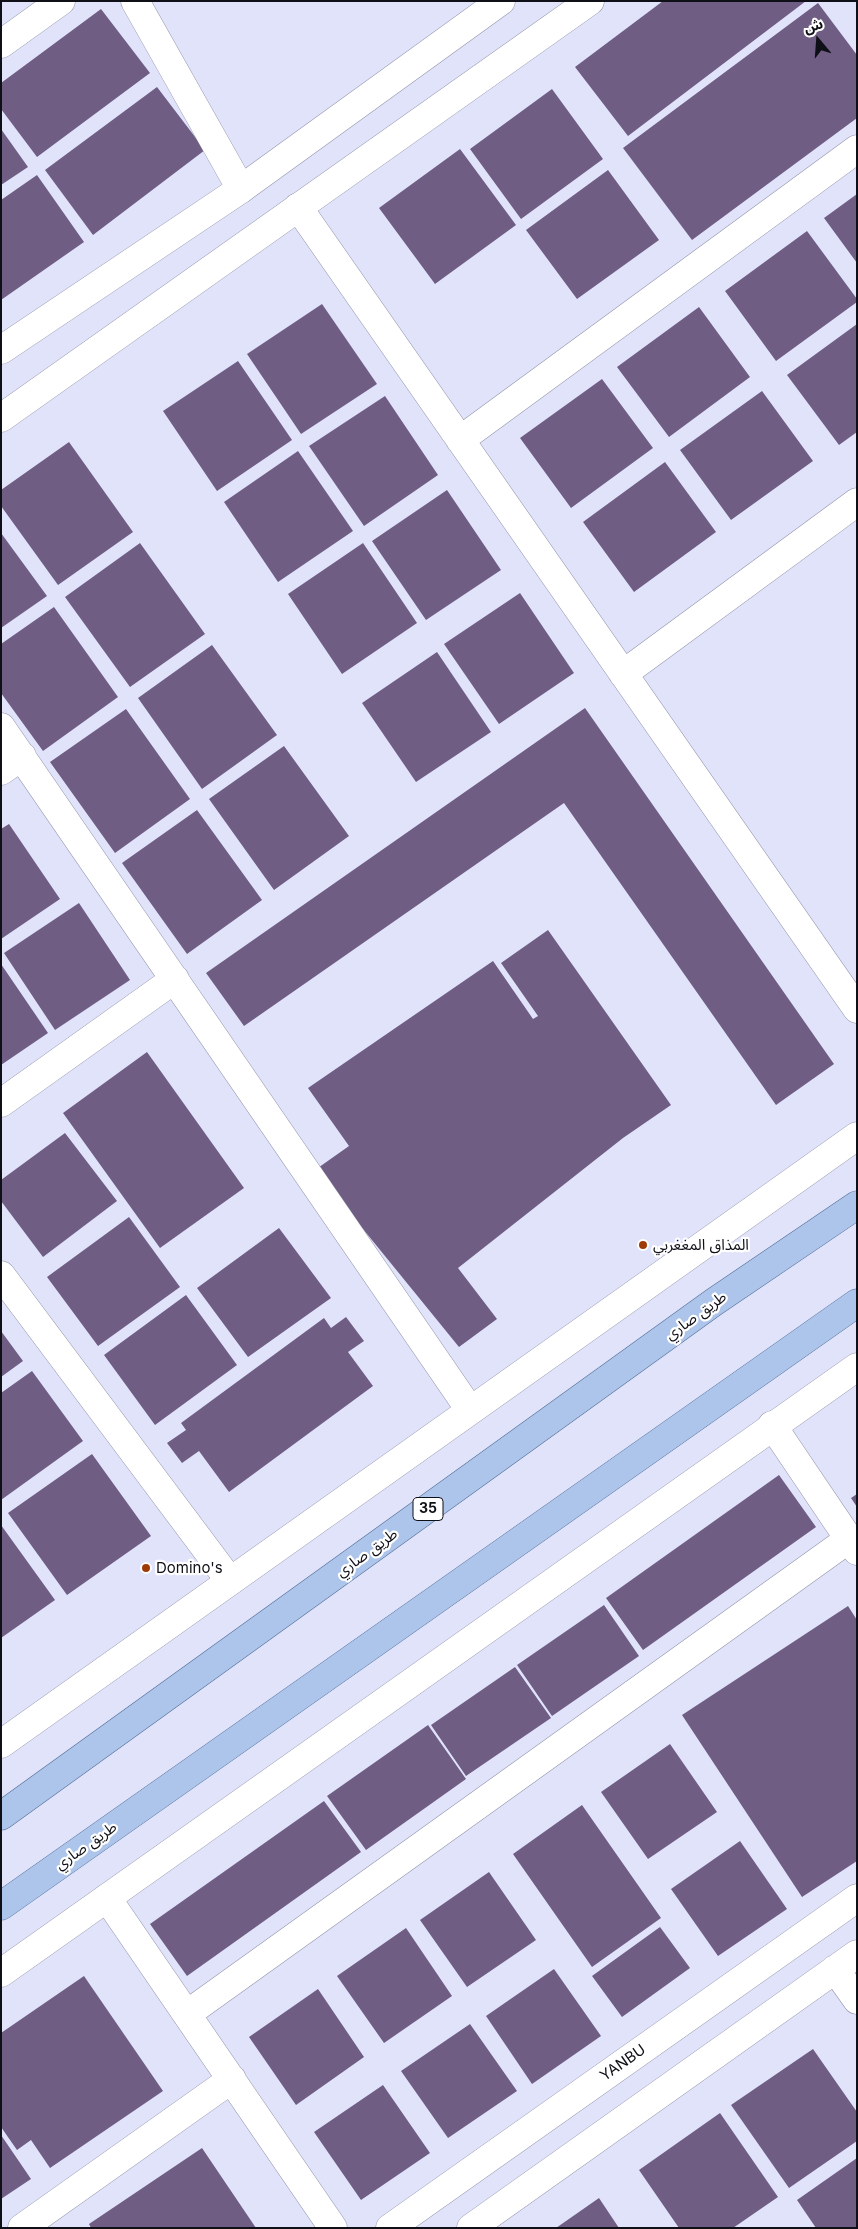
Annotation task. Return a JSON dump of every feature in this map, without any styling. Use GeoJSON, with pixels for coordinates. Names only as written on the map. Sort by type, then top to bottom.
{"type":"FeatureCollection","features":[{"type":"Feature","properties":{"kind":"main road","name":"طريق صاري"},"geometry":{"type":"LineString","coordinates":[[1,1816],[714,1302],[857,1205]]}},
{"type":"Feature","properties":{"kind":"main road","name":"طريق صاري"},"geometry":{"type":"LineString","coordinates":[[1,1906],[857,1303]]}},
{"type":"Feature","properties":{"kind":"street"},"geometry":{"type":"LineString","coordinates":[[1,44],[61,1]]}},
{"type":"Feature","properties":{"kind":"street"},"geometry":{"type":"LineString","coordinates":[[135,1],[241,189]]}},
{"type":"Feature","properties":{"kind":"street"},"geometry":{"type":"LineString","coordinates":[[1,350],[241,189],[501,1]]}},
{"type":"Feature","properties":{"kind":"street"},"geometry":{"type":"LineString","coordinates":[[1,418],[590,1]]}},
{"type":"Feature","properties":{"kind":"street"},"geometry":{"type":"LineString","coordinates":[[460,440],[857,149]]}},
{"type":"Feature","properties":{"kind":"street"},"geometry":{"type":"LineString","coordinates":[[298,207],[857,1009]]}},
{"type":"Feature","properties":{"kind":"street"},"geometry":{"type":"LineString","coordinates":[[623,674],[857,502]]}},
{"type":"Feature","properties":{"kind":"street"},"geometry":{"type":"LineString","coordinates":[[1,727],[11,763],[175,979],[470,1410]]}},
{"type":"Feature","properties":{"kind":"street"},"geometry":{"type":"LineString","coordinates":[[1,1103],[175,979]]}},
{"type":"Feature","properties":{"kind":"street"},"geometry":{"type":"LineString","coordinates":[[2,1743],[857,1136]]}},
{"type":"Feature","properties":{"kind":"street"},"geometry":{"type":"LineString","coordinates":[[1,1275],[230,1581]]}},
{"type":"Feature","properties":{"kind":"street"},"geometry":{"type":"LineString","coordinates":[[1,1973],[857,1367]]}},
{"type":"Feature","properties":{"kind":"street"},"geometry":{"type":"LineString","coordinates":[[187,2014],[853,1545],[772,1426]]}},
{"type":"Feature","properties":{"kind":"street"},"geometry":{"type":"LineString","coordinates":[[107,1898],[333,2228]]}},
{"type":"Feature","properties":{"kind":"street","name":"YANBU"},"geometry":{"type":"LineString","coordinates":[[390,2228],[857,1898]]}},
{"type":"Feature","properties":{"kind":"street"},"geometry":{"type":"LineString","coordinates":[[472,2228],[846,1962],[857,2000]]}},
{"type":"Feature","properties":{"kind":"street"},"geometry":{"type":"LineString","coordinates":[[22,2228],[232,2080]]}},
{"type":"Feature","properties":{"kind":"building"},"geometry":{"type":"Polygon","coordinates":[[[663,1],[806,1],[628,136],[575,67],[663,1]]]}},
{"type":"Feature","properties":{"kind":"building"},"geometry":{"type":"Polygon","coordinates":[[[818,3],[857,55],[857,118],[692,240],[623,148],[818,3]]]}},
{"type":"Feature","properties":{"kind":"building"},"geometry":{"type":"Polygon","coordinates":[[[101,9],[150,73],[37,157],[1,109],[1,83],[101,9]]]}},
{"type":"Feature","properties":{"kind":"building"},"geometry":{"type":"Polygon","coordinates":[[[157,87],[205,150],[93,235],[45,170],[157,87]]]}},
{"type":"Feature","properties":{"kind":"building"},"geometry":{"type":"Polygon","coordinates":[[[552,89],[603,159],[521,219],[470,149],[552,89]]]}},
{"type":"Feature","properties":{"kind":"building"},"geometry":{"type":"Polygon","coordinates":[[[1,129],[28,167],[1,185],[1,129]]]}},
{"type":"Feature","properties":{"kind":"building"},"geometry":{"type":"Polygon","coordinates":[[[460,149],[516,225],[435,284],[379,208],[460,149]]]}},
{"type":"Feature","properties":{"kind":"building"},"geometry":{"type":"Polygon","coordinates":[[[608,170],[659,240],[577,299],[526,230],[608,170]]]}},
{"type":"Feature","properties":{"kind":"building"},"geometry":{"type":"Polygon","coordinates":[[[37,175],[84,242],[1,300],[1,200],[37,175]]]}},
{"type":"Feature","properties":{"kind":"building"},"geometry":{"type":"Polygon","coordinates":[[[857,194],[857,263],[824,218],[857,194]]]}},
{"type":"Feature","properties":{"kind":"building"},"geometry":{"type":"Polygon","coordinates":[[[807,231],[857,299],[857,302],[776,361],[725,291],[807,231]]]}},
{"type":"Feature","properties":{"kind":"building"},"geometry":{"type":"Polygon","coordinates":[[[322,304],[377,384],[301,434],[247,354],[322,304]]]}},
{"type":"Feature","properties":{"kind":"building"},"geometry":{"type":"Polygon","coordinates":[[[699,307],[750,377],[669,437],[617,367],[699,307]]]}},
{"type":"Feature","properties":{"kind":"building"},"geometry":{"type":"Polygon","coordinates":[[[857,324],[857,432],[839,445],[787,375],[857,324]]]}},
{"type":"Feature","properties":{"kind":"building"},"geometry":{"type":"Polygon","coordinates":[[[238,361],[292,440],[217,491],[163,411],[238,361]]]}},
{"type":"Feature","properties":{"kind":"building"},"geometry":{"type":"Polygon","coordinates":[[[602,379],[653,448],[571,508],[520,438],[602,379]]]}},
{"type":"Feature","properties":{"kind":"building"},"geometry":{"type":"Polygon","coordinates":[[[762,391],[813,461],[731,520],[680,450],[762,391]]]}},
{"type":"Feature","properties":{"kind":"building"},"geometry":{"type":"Polygon","coordinates":[[[385,396],[438,475],[364,526],[309,446],[385,396]]]}},
{"type":"Feature","properties":{"kind":"building"},"geometry":{"type":"Polygon","coordinates":[[[69,442],[133,532],[58,585],[1,506],[1,490],[69,442]]]}},
{"type":"Feature","properties":{"kind":"building"},"geometry":{"type":"Polygon","coordinates":[[[298,451],[353,531],[278,582],[224,502],[298,451]]]}},
{"type":"Feature","properties":{"kind":"building"},"geometry":{"type":"Polygon","coordinates":[[[665,462],[716,532],[634,592],[583,522],[665,462]]]}},
{"type":"Feature","properties":{"kind":"building"},"geometry":{"type":"Polygon","coordinates":[[[447,490],[501,570],[426,620],[372,541],[447,490]]]}},
{"type":"Feature","properties":{"kind":"building"},"geometry":{"type":"Polygon","coordinates":[[[1,533],[47,596],[1,628],[1,533]]]}},
{"type":"Feature","properties":{"kind":"building"},"geometry":{"type":"Polygon","coordinates":[[[140,543],[205,634],[130,687],[65,597],[140,543]]]}},
{"type":"Feature","properties":{"kind":"building"},"geometry":{"type":"Polygon","coordinates":[[[363,543],[417,623],[342,674],[288,594],[363,543]]]}},
{"type":"Feature","properties":{"kind":"building"},"geometry":{"type":"Polygon","coordinates":[[[520,593],[574,673],[499,724],[444,644],[520,593]]]}},
{"type":"Feature","properties":{"kind":"building"},"geometry":{"type":"Polygon","coordinates":[[[54,607],[118,697],[43,751],[1,693],[1,644],[54,607]]]}},
{"type":"Feature","properties":{"kind":"building"},"geometry":{"type":"Polygon","coordinates":[[[212,645],[277,735],[202,789],[138,698],[212,645]]]}},
{"type":"Feature","properties":{"kind":"building"},"geometry":{"type":"Polygon","coordinates":[[[437,652],[491,732],[416,782],[362,703],[437,652]]]}},
{"type":"Feature","properties":{"kind":"building"},"geometry":{"type":"Polygon","coordinates":[[[585,708],[834,1064],[776,1105],[564,803],[244,1026],[206,973],[585,708]]]}},
{"type":"Feature","properties":{"kind":"building"},"geometry":{"type":"Polygon","coordinates":[[[126,709],[190,799],[115,853],[50,762],[126,709]]]}},
{"type":"Feature","properties":{"kind":"building"},"geometry":{"type":"Polygon","coordinates":[[[284,746],[349,836],[274,890],[209,799],[284,746]]]}},
{"type":"Feature","properties":{"kind":"building"},"geometry":{"type":"Polygon","coordinates":[[[197,810],[262,900],[187,954],[122,863],[197,810]]]}},
{"type":"Feature","properties":{"kind":"building"},"geometry":{"type":"Polygon","coordinates":[[[9,824],[60,899],[1,939],[1,829],[9,824]]]}},
{"type":"Feature","properties":{"kind":"building"},"geometry":{"type":"Polygon","coordinates":[[[79,903],[130,980],[55,1030],[4,953],[79,903]]]}},
{"type":"Feature","properties":{"kind":"building"},"geometry":{"type":"Polygon","coordinates":[[[548,930],[671,1105],[623,1138],[458,1268],[497,1319],[459,1347],[315,1170],[349,1146],[308,1088],[493,961],[533,1019],[538,1016],[501,963],[548,930]]]}},
{"type":"Feature","properties":{"kind":"building"},"geometry":{"type":"Polygon","coordinates":[[[1,964],[48,1033],[1,1065],[1,964]]]}},
{"type":"Feature","properties":{"kind":"building"},"geometry":{"type":"Polygon","coordinates":[[[147,1052],[244,1188],[160,1248],[63,1113],[147,1052]]]}},
{"type":"Feature","properties":{"kind":"building"},"geometry":{"type":"Polygon","coordinates":[[[65,1133],[117,1201],[43,1257],[1,1201],[1,1180],[65,1133]]]}},
{"type":"Feature","properties":{"kind":"building"},"geometry":{"type":"Polygon","coordinates":[[[129,1217],[180,1287],[98,1346],[47,1277],[129,1217]]]}},
{"type":"Feature","properties":{"kind":"building"},"geometry":{"type":"Polygon","coordinates":[[[279,1228],[331,1298],[248,1357],[197,1288],[279,1228]]]}},
{"type":"Feature","properties":{"kind":"building"},"geometry":{"type":"Polygon","coordinates":[[[186,1295],[237,1365],[155,1425],[104,1355],[186,1295]]]}},
{"type":"Feature","properties":{"kind":"building"},"geometry":{"type":"Polygon","coordinates":[[[346,1317],[364,1341],[348,1352],[373,1386],[229,1492],[199,1451],[182,1463],[167,1443],[186,1430],[181,1423],[324,1318],[331,1328],[346,1317]]]}},
{"type":"Feature","properties":{"kind":"building"},"geometry":{"type":"Polygon","coordinates":[[[1,1331],[23,1361],[1,1377],[1,1331]]]}},
{"type":"Feature","properties":{"kind":"building"},"geometry":{"type":"Polygon","coordinates":[[[32,1371],[83,1441],[1,1500],[1,1393],[32,1371]]]}},
{"type":"Feature","properties":{"kind":"building"},"geometry":{"type":"Polygon","coordinates":[[[92,1454],[151,1536],[67,1595],[8,1513],[92,1454]]]}},
{"type":"Feature","properties":{"kind":"building"},"geometry":{"type":"Polygon","coordinates":[[[779,1475],[816,1527],[643,1650],[606,1598],[779,1475]]]}},
{"type":"Feature","properties":{"kind":"building"},"geometry":{"type":"Polygon","coordinates":[[[857,1494],[857,1507],[851,1498],[857,1494]]]}},
{"type":"Feature","properties":{"kind":"building"},"geometry":{"type":"Polygon","coordinates":[[[1,1525],[55,1600],[1,1638],[1,1525]]]}},
{"type":"Feature","properties":{"kind":"building"},"geometry":{"type":"Polygon","coordinates":[[[604,1605],[639,1656],[552,1716],[517,1665],[604,1605]]]}},
{"type":"Feature","properties":{"kind":"building"},"geometry":{"type":"Polygon","coordinates":[[[848,1606],[857,1620],[857,1861],[802,1897],[682,1715],[848,1606]]]}},
{"type":"Feature","properties":{"kind":"building"},"geometry":{"type":"Polygon","coordinates":[[[515,1667],[551,1718],[466,1776],[431,1725],[515,1667]]]}},
{"type":"Feature","properties":{"kind":"building"},"geometry":{"type":"Polygon","coordinates":[[[428,1725],[466,1779],[366,1850],[327,1796],[428,1725]]]}},
{"type":"Feature","properties":{"kind":"building"},"geometry":{"type":"Polygon","coordinates":[[[670,1744],[717,1812],[648,1859],[601,1792],[670,1744]]]}},
{"type":"Feature","properties":{"kind":"building"},"geometry":{"type":"Polygon","coordinates":[[[324,1801],[361,1852],[187,1976],[150,1924],[324,1801]]]}},
{"type":"Feature","properties":{"kind":"building"},"geometry":{"type":"Polygon","coordinates":[[[582,1805],[661,1918],[592,1967],[513,1854],[582,1805]]]}},
{"type":"Feature","properties":{"kind":"building"},"geometry":{"type":"Polygon","coordinates":[[[740,1841],[787,1909],[718,1956],[671,1889],[740,1841]]]}},
{"type":"Feature","properties":{"kind":"building"},"geometry":{"type":"Polygon","coordinates":[[[489,1872],[536,1940],[467,1987],[420,1920],[489,1872]]]}},
{"type":"Feature","properties":{"kind":"building"},"geometry":{"type":"Polygon","coordinates":[[[660,1927],[690,1968],[622,2017],[592,1976],[660,1927]]]}},
{"type":"Feature","properties":{"kind":"building"},"geometry":{"type":"Polygon","coordinates":[[[406,1928],[452,1996],[384,2043],[337,1976],[406,1928]]]}},
{"type":"Feature","properties":{"kind":"building"},"geometry":{"type":"Polygon","coordinates":[[[554,1969],[601,2036],[532,2084],[486,2016],[554,1969]]]}},
{"type":"Feature","properties":{"kind":"building"},"geometry":{"type":"Polygon","coordinates":[[[84,1976],[163,2091],[50,2168],[31,2140],[17,2150],[1,2127],[1,2033],[84,1976]]]}},
{"type":"Feature","properties":{"kind":"building"},"geometry":{"type":"Polygon","coordinates":[[[318,1989],[364,2057],[296,2105],[249,2037],[318,1989]]]}},
{"type":"Feature","properties":{"kind":"building"},"geometry":{"type":"Polygon","coordinates":[[[470,2024],[517,2091],[448,2138],[401,2071],[470,2024]]]}},
{"type":"Feature","properties":{"kind":"building"},"geometry":{"type":"Polygon","coordinates":[[[813,2049],[857,2112],[857,2141],[789,2188],[731,2105],[813,2049]]]}},
{"type":"Feature","properties":{"kind":"building"},"geometry":{"type":"Polygon","coordinates":[[[383,2085],[430,2153],[361,2200],[314,2132],[383,2085]]]}},
{"type":"Feature","properties":{"kind":"building"},"geometry":{"type":"Polygon","coordinates":[[[720,2113],[778,2197],[733,2228],[679,2228],[639,2170],[720,2113]]]}},
{"type":"Feature","properties":{"kind":"building"},"geometry":{"type":"Polygon","coordinates":[[[1,2135],[31,2179],[1,2199],[1,2135]]]}},
{"type":"Feature","properties":{"kind":"building"},"geometry":{"type":"Polygon","coordinates":[[[202,2148],[256,2228],[91,2228],[89,2224],[202,2148]]]}},
{"type":"Feature","properties":{"kind":"building"},"geometry":{"type":"Polygon","coordinates":[[[857,2158],[857,2228],[816,2228],[797,2200],[857,2158]]]}},
{"type":"Feature","properties":{"kind":"building"},"geometry":{"type":"Polygon","coordinates":[[[599,2198],[619,2228],[556,2228],[599,2198]]]}},
{"type":"Feature","properties":{"kind":"place","name":"المذاق المغغربي"},"geometry":{"type":"Point","coordinates":[643,1245]}},
{"type":"Feature","properties":{"kind":"place","name":"Domino's"},"geometry":{"type":"Point","coordinates":[146,1568]}}]}
